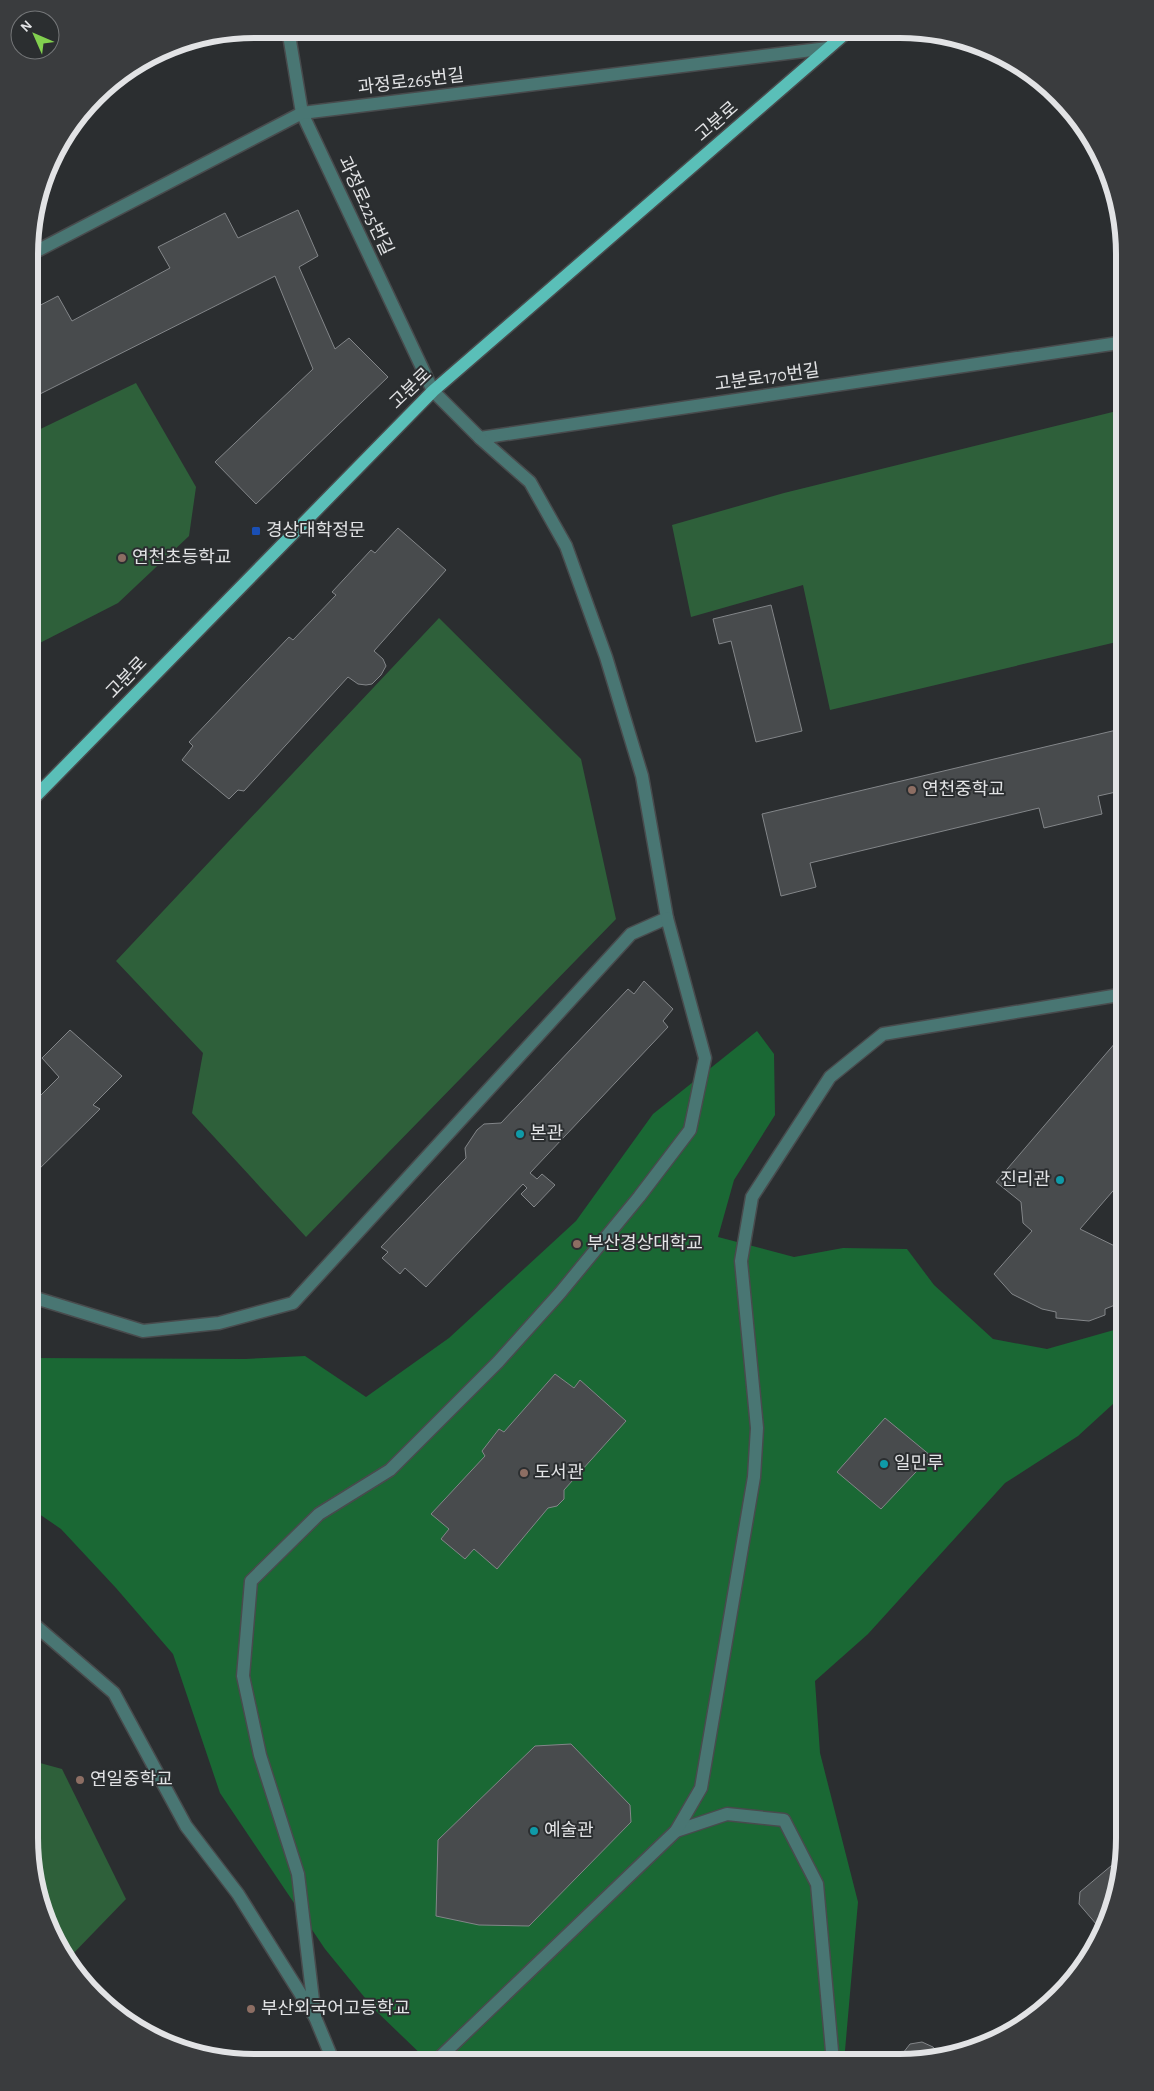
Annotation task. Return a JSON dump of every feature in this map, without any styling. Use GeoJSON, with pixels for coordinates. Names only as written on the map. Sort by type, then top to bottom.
{"type":"FeatureCollection","features":[{"type":"Feature","properties":{"kind":"main road","name":"고분로"},"geometry":{"type":"LineString","coordinates":[[38,794],[433,391],[840,38]]}},
{"type":"Feature","properties":{"kind":"street","name":"과정로225번길"},"geometry":{"type":"LineString","coordinates":[[290,38],[302,113],[433,391]]}},
{"type":"Feature","properties":{"kind":"street","name":"과정로265번길"},"geometry":{"type":"LineString","coordinates":[[38,250],[302,113],[828,48]]}},
{"type":"Feature","properties":{"kind":"street","name":"고분로170번길"},"geometry":{"type":"LineString","coordinates":[[480,438],[1116,343]]}},
{"type":"Feature","properties":{"kind":"street"},"geometry":{"type":"LineString","coordinates":[[315,2017],[298,1874],[260,1755],[243,1676],[252,1581],[319,1514],[390,1470],[498,1362],[590,1256],[639,1197],[690,1130],[705,1058],[666,918],[642,776],[606,657],[566,546],[530,482],[480,438],[433,391]]}},
{"type":"Feature","properties":{"kind":"street"},"geometry":{"type":"LineString","coordinates":[[38,1299],[144,1331],[219,1323],[293,1303],[632,934],[666,918]]}},
{"type":"Feature","properties":{"kind":"street"},"geometry":{"type":"LineString","coordinates":[[443,2054],[676,1831],[701,1788],[754,1477],[757,1428],[741,1261],[752,1197],[830,1077],[883,1034],[1116,995]]}},
{"type":"Feature","properties":{"kind":"street"},"geometry":{"type":"LineString","coordinates":[[38,1628],[114,1693],[186,1826],[238,1894],[315,2017],[330,2054]]}},
{"type":"Feature","properties":{"kind":"street"},"geometry":{"type":"LineString","coordinates":[[676,1831],[727,1814],[784,1820],[817,1884],[832,2054]]}},
{"type":"Feature","properties":{"kind":"green space"},"geometry":{"type":"Polygon","coordinates":[[[136,383],[196,487],[189,536],[118,603],[38,644],[38,430],[136,383]]]}},
{"type":"Feature","properties":{"kind":"green space"},"geometry":{"type":"Polygon","coordinates":[[[1116,411],[1116,642],[830,710],[803,585],[691,617],[672,525],[784,493],[1116,411]]]}},
{"type":"Feature","properties":{"kind":"green space"},"geometry":{"type":"Polygon","coordinates":[[[439,618],[581,759],[616,919],[306,1237],[192,1113],[203,1053],[116,961],[439,618]]]}},
{"type":"Feature","properties":{"kind":"green space"},"geometry":{"type":"Polygon","coordinates":[[[757,1031],[774,1054],[775,1115],[734,1180],[718,1237],[794,1257],[843,1248],[907,1249],[934,1285],[993,1339],[1047,1349],[1116,1328],[1116,1401],[1078,1436],[1005,1483],[868,1634],[815,1681],[820,1753],[858,1902],[845,2054],[421,2054],[374,2009],[325,1949],[220,1793],[173,1654],[116,1588],[61,1529],[38,1513],[38,1358],[245,1359],[305,1356],[366,1397],[449,1338],[576,1221],[653,1114],[757,1031]]]}},
{"type":"Feature","properties":{"kind":"green space"},"geometry":{"type":"Polygon","coordinates":[[[38,1762],[62,1769],[126,1899],[72,1955],[66,1946],[49,1907],[39,1866],[38,1762]]]}},
{"type":"Feature","properties":{"kind":"building"},"geometry":{"type":"Polygon","coordinates":[[[298,210],[318,256],[299,267],[335,349],[349,338],[388,377],[256,504],[215,462],[313,369],[275,276],[38,395],[38,306],[58,296],[72,321],[170,268],[158,247],[225,213],[238,238],[298,210]]]}},
{"type":"Feature","properties":{"kind":"building"},"geometry":{"type":"Polygon","coordinates":[[[398,528],[446,570],[374,651],[383,659],[386,666],[381,675],[372,684],[366,685],[358,684],[348,677],[244,791],[238,790],[229,799],[182,760],[193,746],[189,742],[289,637],[293,640],[336,595],[332,592],[371,550],[375,553],[398,528]]]}},
{"type":"Feature","properties":{"kind":"building"},"geometry":{"type":"Polygon","coordinates":[[[771,605],[802,731],[756,742],[731,641],[719,644],[713,619],[771,605]]]}},
{"type":"Feature","properties":{"kind":"building"},"geometry":{"type":"Polygon","coordinates":[[[1116,730],[1116,792],[1098,796],[1102,814],[1044,828],[1039,808],[810,863],[816,887],[781,896],[762,814],[1116,730]]]}},
{"type":"Feature","properties":{"kind":"building","name":"본관"},"geometry":{"type":"Polygon","coordinates":[[[644,981],[673,1009],[663,1021],[668,1027],[530,1173],[537,1179],[542,1174],[555,1185],[534,1207],[521,1194],[527,1188],[523,1184],[426,1287],[405,1268],[400,1274],[382,1258],[388,1252],[381,1247],[466,1158],[465,1148],[477,1130],[484,1124],[501,1123],[628,989],[634,994],[644,981]]]}},
{"type":"Feature","properties":{"kind":"building"},"geometry":{"type":"Polygon","coordinates":[[[70,1030],[122,1076],[93,1105],[100,1109],[38,1170],[38,1098],[59,1077],[42,1058],[70,1030]]]}},
{"type":"Feature","properties":{"kind":"building","name":"진리관"},"geometry":{"type":"Polygon","coordinates":[[[1116,1042],[1116,1187],[1080,1229],[1116,1247],[1116,1305],[1105,1309],[1105,1315],[1089,1321],[1056,1318],[1056,1312],[1042,1309],[1012,1294],[994,1274],[1032,1231],[1023,1223],[1021,1202],[996,1182],[1116,1042]]]}},
{"type":"Feature","properties":{"kind":"building","name":"도서관"},"geometry":{"type":"Polygon","coordinates":[[[555,1374],[574,1388],[580,1380],[626,1421],[564,1490],[564,1499],[557,1506],[548,1508],[497,1569],[474,1549],[465,1559],[441,1539],[449,1529],[431,1514],[485,1456],[482,1451],[499,1429],[504,1432],[555,1374]]]}},
{"type":"Feature","properties":{"kind":"building","name":"일민루"},"geometry":{"type":"Polygon","coordinates":[[[885,1418],[931,1456],[881,1509],[837,1472],[885,1418]]]}},
{"type":"Feature","properties":{"kind":"building","name":"예술관"},"geometry":{"type":"Polygon","coordinates":[[[571,1744],[630,1805],[631,1822],[529,1926],[479,1925],[436,1916],[438,1840],[535,1746],[571,1744]]]}},
{"type":"Feature","properties":{"kind":"building"},"geometry":{"type":"Polygon","coordinates":[[[1115,1862],[1109,1894],[1097,1926],[1079,1904],[1080,1892],[1115,1862]]]}},
{"type":"Feature","properties":{"kind":"building"},"geometry":{"type":"Polygon","coordinates":[[[922,2042],[936,2050],[903,2054],[910,2044],[922,2042]]]}},
{"type":"Feature","properties":{"kind":"place","name":"경상대학정문"},"geometry":{"type":"Point","coordinates":[256,531]}},
{"type":"Feature","properties":{"kind":"place","name":"연천초등학교"},"geometry":{"type":"Point","coordinates":[122,558]}},
{"type":"Feature","properties":{"kind":"place","name":"연천중학교"},"geometry":{"type":"Point","coordinates":[912,790]}},
{"type":"Feature","properties":{"kind":"place","name":"본관"},"geometry":{"type":"Point","coordinates":[520,1134]}},
{"type":"Feature","properties":{"kind":"place","name":"진리관"},"geometry":{"type":"Point","coordinates":[1060,1180]}},
{"type":"Feature","properties":{"kind":"place","name":"부산경상대학교"},"geometry":{"type":"Point","coordinates":[577,1244]}},
{"type":"Feature","properties":{"kind":"place","name":"일민루"},"geometry":{"type":"Point","coordinates":[884,1464]}},
{"type":"Feature","properties":{"kind":"place","name":"도서관"},"geometry":{"type":"Point","coordinates":[524,1473]}},
{"type":"Feature","properties":{"kind":"place","name":"연일중학교"},"geometry":{"type":"Point","coordinates":[80,1780]}},
{"type":"Feature","properties":{"kind":"place","name":"예술관"},"geometry":{"type":"Point","coordinates":[534,1831]}},
{"type":"Feature","properties":{"kind":"place","name":"부산외국어고등학교"},"geometry":{"type":"Point","coordinates":[251,2009]}}]}
